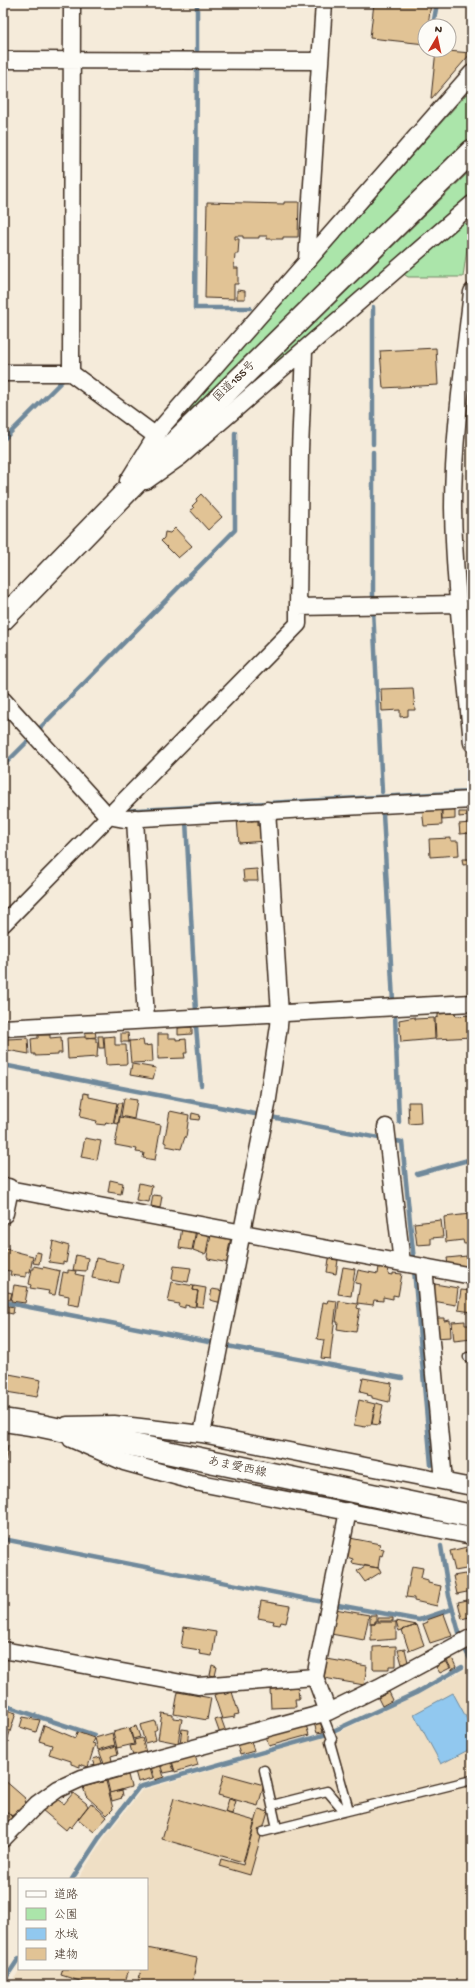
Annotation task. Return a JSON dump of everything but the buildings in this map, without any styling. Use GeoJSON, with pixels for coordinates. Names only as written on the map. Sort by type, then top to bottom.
{"type":"FeatureCollection","features":[{"type":"Feature","properties":{"kind":"main road","name":"国道155号"},"geometry":{"type":"LineString","coordinates":[[3,619],[182,435],[472,150]]}},
{"type":"Feature","properties":{"kind":"main road","name":"あま愛西線"},"geometry":{"type":"LineString","coordinates":[[3,1420],[42,1426],[472,1516]]}},
{"type":"Feature","properties":{"kind":"street"},"geometry":{"type":"LineString","coordinates":[[71,373],[72,3]]}},
{"type":"Feature","properties":{"kind":"street"},"geometry":{"type":"LineString","coordinates":[[307,260],[324,3]]}},
{"type":"Feature","properties":{"kind":"street"},"geometry":{"type":"LineString","coordinates":[[3,60],[320,61]]}},
{"type":"Feature","properties":{"kind":"street"},"geometry":{"type":"LineString","coordinates":[[113,506],[156,436],[307,260],[472,73]]}},
{"type":"Feature","properties":{"kind":"street"},"geometry":{"type":"LineString","coordinates":[[113,506],[180,457],[472,204]]}},
{"type":"Feature","properties":{"kind":"street"},"geometry":{"type":"LineString","coordinates":[[472,292],[459,413],[453,507],[459,604],[472,743]]}},
{"type":"Feature","properties":{"kind":"street"},"geometry":{"type":"LineString","coordinates":[[3,924],[298,624],[300,450],[304,351]]}},
{"type":"Feature","properties":{"kind":"street"},"geometry":{"type":"LineString","coordinates":[[3,373],[71,373],[156,436]]}},
{"type":"Feature","properties":{"kind":"street"},"geometry":{"type":"LineString","coordinates":[[298,607],[459,604]]}},
{"type":"Feature","properties":{"kind":"street"},"geometry":{"type":"LineString","coordinates":[[3,700],[108,816],[124,819],[472,800]]}},
{"type":"Feature","properties":{"kind":"street"},"geometry":{"type":"LineString","coordinates":[[202,1434],[267,1105],[280,1014],[267,810]]}},
{"type":"Feature","properties":{"kind":"street"},"geometry":{"type":"LineString","coordinates":[[135,818],[146,1020]]}},
{"type":"Feature","properties":{"kind":"street"},"geometry":{"type":"LineString","coordinates":[[3,1028],[472,1003]]}},
{"type":"Feature","properties":{"kind":"street"},"geometry":{"type":"LineString","coordinates":[[387,1136],[412,1265],[444,1481]]}},
{"type":"Feature","properties":{"kind":"street"},"geometry":{"type":"LineString","coordinates":[[3,1213],[5,1189],[472,1276]]}},
{"type":"Feature","properties":{"kind":"street"},"geometry":{"type":"LineString","coordinates":[[42,1426],[114,1424],[202,1434],[472,1487]]}},
{"type":"Feature","properties":{"kind":"street"},"geometry":{"type":"LineString","coordinates":[[42,1426],[124,1462],[200,1483],[472,1536]]}},
{"type":"Feature","properties":{"kind":"street"},"geometry":{"type":"LineString","coordinates":[[325,1713],[315,1677],[348,1511]]}},
{"type":"Feature","properties":{"kind":"street"},"geometry":{"type":"LineString","coordinates":[[3,1839],[37,1804],[58,1789],[82,1778],[325,1713],[379,1687],[472,1637]]}},
{"type":"Feature","properties":{"kind":"street"},"geometry":{"type":"LineString","coordinates":[[3,1650],[198,1686],[315,1677]]}},
{"type":"Feature","properties":{"kind":"lane"},"geometry":{"type":"LineString","coordinates":[[325,1713],[332,1739],[330,1742],[346,1810]]}},
{"type":"Feature","properties":{"kind":"lane"},"geometry":{"type":"LineString","coordinates":[[264,1770],[277,1828]]}},
{"type":"Feature","properties":{"kind":"lane"},"geometry":{"type":"LineString","coordinates":[[262,1832],[472,1780]]}},
{"type":"Feature","properties":{"kind":"lane"},"geometry":{"type":"LineString","coordinates":[[272,1805],[327,1791],[346,1810]]}},
{"type":"Feature","properties":{"kind":"shaded area"},"geometry":{"type":"Polygon","coordinates":[[[470,1667],[472,1669],[472,1985],[10,1985],[19,1970],[148,1970],[148,1878],[79,1878],[105,1837],[142,1790],[334,1734],[417,1695],[470,1667]]]}},
{"type":"Feature","properties":{"kind":"green space"},"geometry":{"type":"Polygon","coordinates":[[[472,88],[472,137],[189,416],[186,411],[472,88]]]}},
{"type":"Feature","properties":{"kind":"green space"},"geometry":{"type":"Polygon","coordinates":[[[472,169],[472,191],[467,199],[222,413],[472,169]]]}},
{"type":"Feature","properties":{"kind":"green space"},"geometry":{"type":"Polygon","coordinates":[[[461,221],[470,226],[463,277],[408,277],[402,273],[461,221]]]}},
{"type":"Feature","properties":{"kind":"water"},"geometry":{"type":"Polygon","coordinates":[[[453,1693],[472,1728],[472,1748],[441,1764],[414,1714],[453,1693]]]}},
{"type":"Feature","properties":{"kind":"waterway"},"geometry":{"type":"LineString","coordinates":[[197,3],[197,54]]}},
{"type":"Feature","properties":{"kind":"waterway"},"geometry":{"type":"LineString","coordinates":[[434,18],[437,3]]}},
{"type":"Feature","properties":{"kind":"waterway"},"geometry":{"type":"LineString","coordinates":[[197,68],[195,308],[250,308]]}},
{"type":"Feature","properties":{"kind":"waterway"},"geometry":{"type":"LineString","coordinates":[[373,307],[373,444]]}},
{"type":"Feature","properties":{"kind":"waterway"},"geometry":{"type":"LineString","coordinates":[[3,440],[62,381]]}},
{"type":"Feature","properties":{"kind":"waterway"},"geometry":{"type":"LineString","coordinates":[[39,729],[235,530],[235,433]]}},
{"type":"Feature","properties":{"kind":"waterway"},"geometry":{"type":"LineString","coordinates":[[373,452],[373,602]]}},
{"type":"Feature","properties":{"kind":"waterway"},"geometry":{"type":"LineString","coordinates":[[373,609],[382,792]]}},
{"type":"Feature","properties":{"kind":"waterway"},"geometry":{"type":"LineString","coordinates":[[3,766],[30,739]]}},
{"type":"Feature","properties":{"kind":"waterway"},"geometry":{"type":"LineString","coordinates":[[121,811],[470,792]]}},
{"type":"Feature","properties":{"kind":"waterway"},"geometry":{"type":"LineString","coordinates":[[383,813],[393,1002]]}},
{"type":"Feature","properties":{"kind":"waterway"},"geometry":{"type":"LineString","coordinates":[[186,820],[196,1012]]}},
{"type":"Feature","properties":{"kind":"waterway"},"geometry":{"type":"LineString","coordinates":[[395,1014],[399,1122]]}},
{"type":"Feature","properties":{"kind":"waterway"},"geometry":{"type":"LineString","coordinates":[[196,1026],[201,1085]]}},
{"type":"Feature","properties":{"kind":"waterway"},"geometry":{"type":"LineString","coordinates":[[3,1065],[384,1139]]}},
{"type":"Feature","properties":{"kind":"waterway"},"geometry":{"type":"LineString","coordinates":[[391,1140],[402,1142],[414,1261]]}},
{"type":"Feature","properties":{"kind":"waterway"},"geometry":{"type":"LineString","coordinates":[[417,1174],[472,1159]]}},
{"type":"Feature","properties":{"kind":"waterway"},"geometry":{"type":"LineString","coordinates":[[414,1269],[431,1465]]}},
{"type":"Feature","properties":{"kind":"waterway"},"geometry":{"type":"LineString","coordinates":[[3,1302],[214,1343]]}},
{"type":"Feature","properties":{"kind":"waterway"},"geometry":{"type":"LineString","coordinates":[[227,1346],[402,1378]]}},
{"type":"Feature","properties":{"kind":"waterway"},"geometry":{"type":"LineString","coordinates":[[3,1539],[323,1602]]}},
{"type":"Feature","properties":{"kind":"waterway"},"geometry":{"type":"LineString","coordinates":[[441,1546],[449,1596],[460,1636]]}},
{"type":"Feature","properties":{"kind":"waterway"},"geometry":{"type":"LineString","coordinates":[[338,1605],[419,1620],[452,1609]]}},
{"type":"Feature","properties":{"kind":"waterway"},"geometry":{"type":"LineString","coordinates":[[466,1651],[472,1663]]}},
{"type":"Feature","properties":{"kind":"waterway"},"geometry":{"type":"LineString","coordinates":[[333,1731],[416,1693],[462,1667]]}},
{"type":"Feature","properties":{"kind":"waterway"},"geometry":{"type":"LineString","coordinates":[[3,1705],[94,1735]]}},
{"type":"Feature","properties":{"kind":"waterway"},"geometry":{"type":"LineString","coordinates":[[73,1878],[99,1838],[139,1787],[327,1734]]}},
{"type":"Feature","properties":{"kind":"waterway"},"geometry":{"type":"LineString","coordinates":[[3,1982],[18,1960]]}}]}
